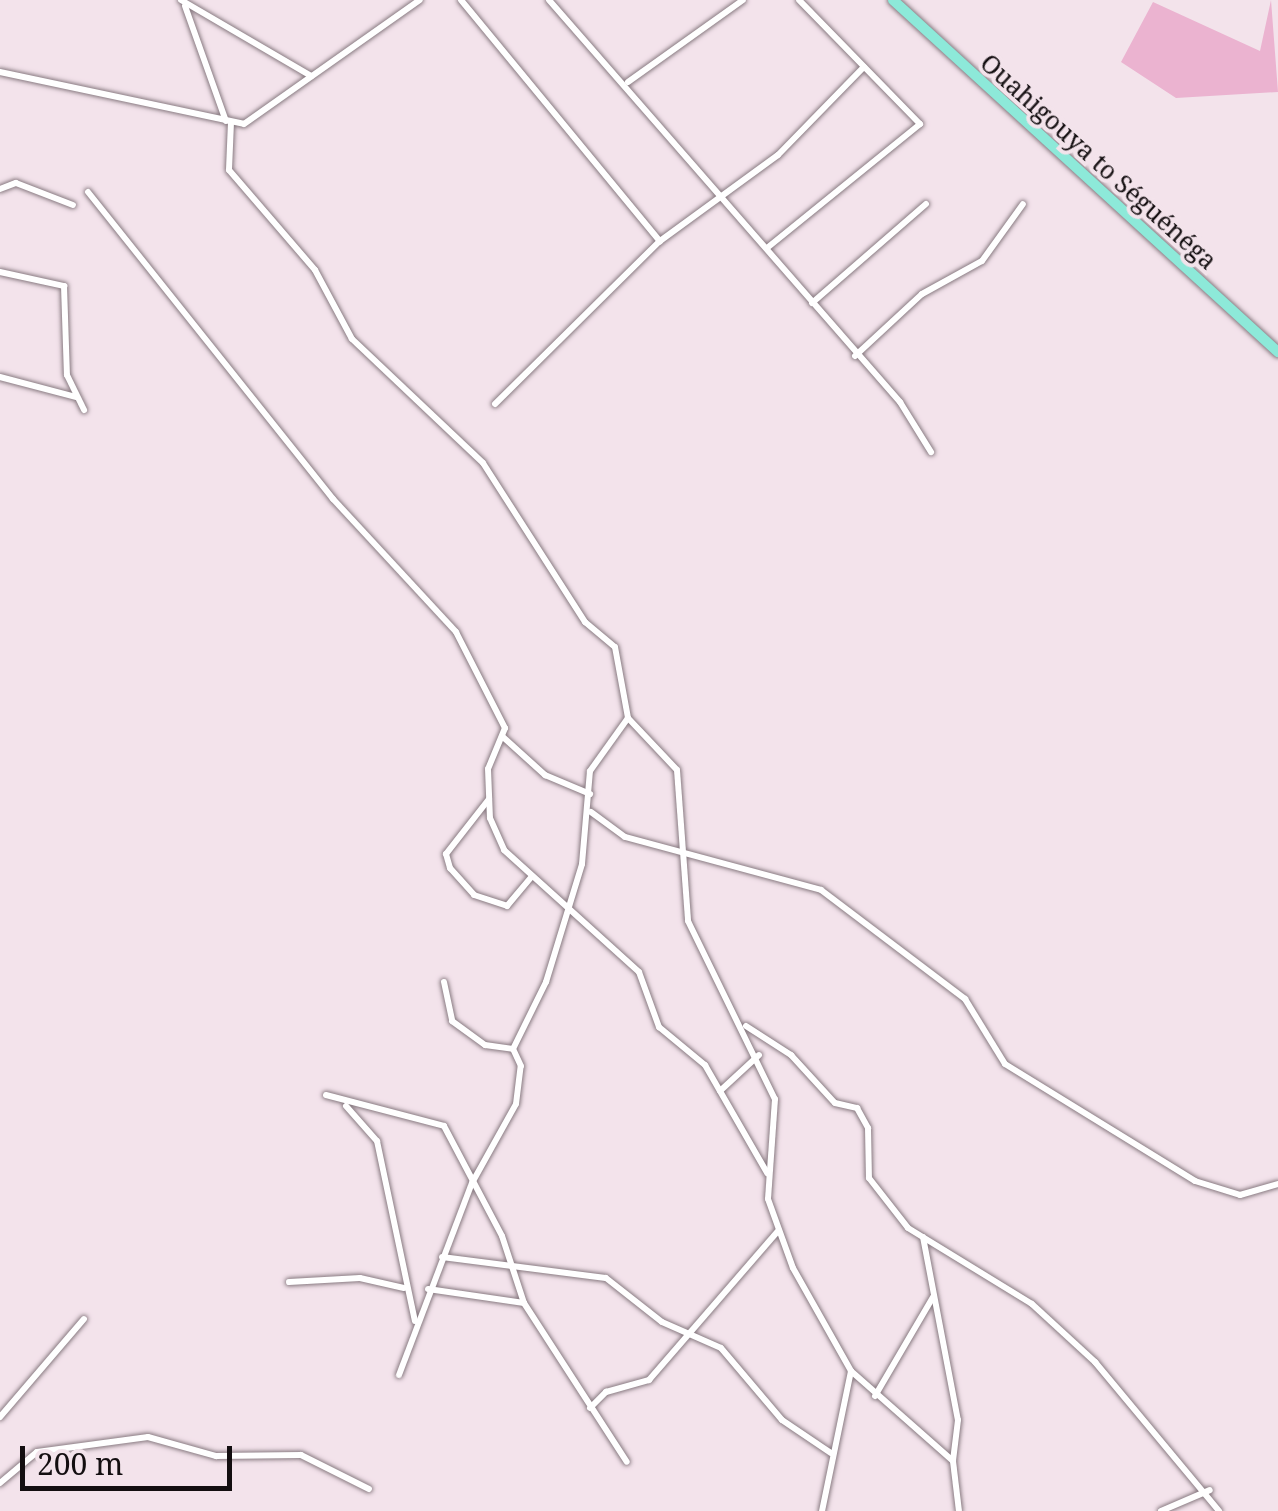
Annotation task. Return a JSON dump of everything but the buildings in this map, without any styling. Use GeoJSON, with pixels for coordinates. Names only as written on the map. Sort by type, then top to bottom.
{"type":"FeatureCollection","features":[{"type":"Feature","properties":{"kind":"main road","name":"Ouahigouya to Séguénéga"},"geometry":{"type":"LineString","coordinates":[[894,0],[1278,352]]}},
{"type":"Feature","properties":{"kind":"street"},"geometry":{"type":"LineString","coordinates":[[0,72],[244,124],[420,0]]}},
{"type":"Feature","properties":{"kind":"street"},"geometry":{"type":"LineString","coordinates":[[461,0],[660,240]]}},
{"type":"Feature","properties":{"kind":"street"},"geometry":{"type":"LineString","coordinates":[[550,0],[627,82],[855,356],[900,402],[931,452]]}},
{"type":"Feature","properties":{"kind":"street"},"geometry":{"type":"LineString","coordinates":[[627,82],[743,0]]}},
{"type":"Feature","properties":{"kind":"street"},"geometry":{"type":"LineString","coordinates":[[767,248],[920,124],[799,0]]}},
{"type":"Feature","properties":{"kind":"street"},"geometry":{"type":"LineString","coordinates":[[183,2],[311,76]]}},
{"type":"Feature","properties":{"kind":"street"},"geometry":{"type":"LineString","coordinates":[[183,2],[229,121],[229,170],[315,270],[352,340],[484,463],[585,622],[615,646],[628,718],[677,770],[687,823],[681,848],[688,921],[745,1025],[775,1099],[768,1174],[779,1230],[851,1372],[953,1461]]}},
{"type":"Feature","properties":{"kind":"street"},"geometry":{"type":"LineString","coordinates":[[495,404],[660,240],[801,135],[864,66]]}},
{"type":"Feature","properties":{"kind":"street"},"geometry":{"type":"LineString","coordinates":[[0,190],[16,183],[73,204]]}},
{"type":"Feature","properties":{"kind":"street"},"geometry":{"type":"LineString","coordinates":[[88,192],[333,499],[456,632],[502,736],[545,775],[590,794]]}},
{"type":"Feature","properties":{"kind":"street"},"geometry":{"type":"LineString","coordinates":[[812,303],[926,204]]}},
{"type":"Feature","properties":{"kind":"street"},"geometry":{"type":"LineString","coordinates":[[855,356],[922,294],[982,262],[1023,204]]}},
{"type":"Feature","properties":{"kind":"street"},"geometry":{"type":"LineString","coordinates":[[0,272],[64,286],[67,376],[84,410]]}},
{"type":"Feature","properties":{"kind":"street"},"geometry":{"type":"LineString","coordinates":[[0,378],[76,398]]}},
{"type":"Feature","properties":{"kind":"street"},"geometry":{"type":"LineString","coordinates":[[512,1050],[546,982],[568,904],[591,812],[590,772],[628,718]]}},
{"type":"Feature","properties":{"kind":"street"},"geometry":{"type":"LineString","coordinates":[[502,736],[488,768],[490,798],[504,850],[640,972],[660,1027],[706,1065],[768,1174]]}},
{"type":"Feature","properties":{"kind":"street"},"geometry":{"type":"LineString","coordinates":[[490,798],[446,854],[450,868],[474,895],[507,906],[532,876]]}},
{"type":"Feature","properties":{"kind":"street"},"geometry":{"type":"LineString","coordinates":[[591,812],[624,837],[681,848],[822,890],[964,999],[1005,1064],[1195,1181],[1240,1195],[1278,1184]]}},
{"type":"Feature","properties":{"kind":"street"},"geometry":{"type":"LineString","coordinates":[[444,982],[452,1021],[484,1045],[512,1050]]}},
{"type":"Feature","properties":{"kind":"street"},"geometry":{"type":"LineString","coordinates":[[745,1025],[791,1056],[835,1103],[858,1108],[868,1128],[869,1178],[922,1236],[1032,1304],[1210,1490],[1219,1511]]}},
{"type":"Feature","properties":{"kind":"street"},"geometry":{"type":"LineString","coordinates":[[400,1376],[415,1321],[472,1183],[516,1104],[521,1066],[512,1050]]}},
{"type":"Feature","properties":{"kind":"street"},"geometry":{"type":"LineString","coordinates":[[720,1091],[759,1055]]}},
{"type":"Feature","properties":{"kind":"street"},"geometry":{"type":"LineString","coordinates":[[326,1095],[346,1105],[444,1126],[512,1267],[524,1304],[626,1462]]}},
{"type":"Feature","properties":{"kind":"street"},"geometry":{"type":"LineString","coordinates":[[346,1105],[377,1141],[404,1288],[415,1321]]}},
{"type":"Feature","properties":{"kind":"street"},"geometry":{"type":"LineString","coordinates":[[590,1408],[606,1392],[649,1380],[779,1230]]}},
{"type":"Feature","properties":{"kind":"street"},"geometry":{"type":"LineString","coordinates":[[922,1236],[958,1420],[953,1461],[959,1511]]}},
{"type":"Feature","properties":{"kind":"street"},"geometry":{"type":"LineString","coordinates":[[442,1257],[606,1278],[746,1368],[754,1392],[831,1453]]}},
{"type":"Feature","properties":{"kind":"street"},"geometry":{"type":"LineString","coordinates":[[289,1282],[360,1278],[404,1288]]}},
{"type":"Feature","properties":{"kind":"street"},"geometry":{"type":"LineString","coordinates":[[428,1290],[524,1304]]}},
{"type":"Feature","properties":{"kind":"street"},"geometry":{"type":"LineString","coordinates":[[876,1396],[934,1296]]}},
{"type":"Feature","properties":{"kind":"street"},"geometry":{"type":"LineString","coordinates":[[0,1417],[84,1319]]}},
{"type":"Feature","properties":{"kind":"street"},"geometry":{"type":"LineString","coordinates":[[822,1511],[831,1453],[851,1372]]}},
{"type":"Feature","properties":{"kind":"street"},"geometry":{"type":"LineString","coordinates":[[0,1482],[38,1452],[148,1438],[216,1456],[301,1456],[369,1489]]}},
{"type":"Feature","properties":{"kind":"street"},"geometry":{"type":"LineString","coordinates":[[1161,1511],[1210,1490]]}},
{"type":"Feature","properties":{"kind":"shaded area"},"geometry":{"type":"Polygon","coordinates":[[[1271,0],[1278,92],[1176,98],[1121,62],[1153,2],[1260,51],[1271,0]]]}}]}
